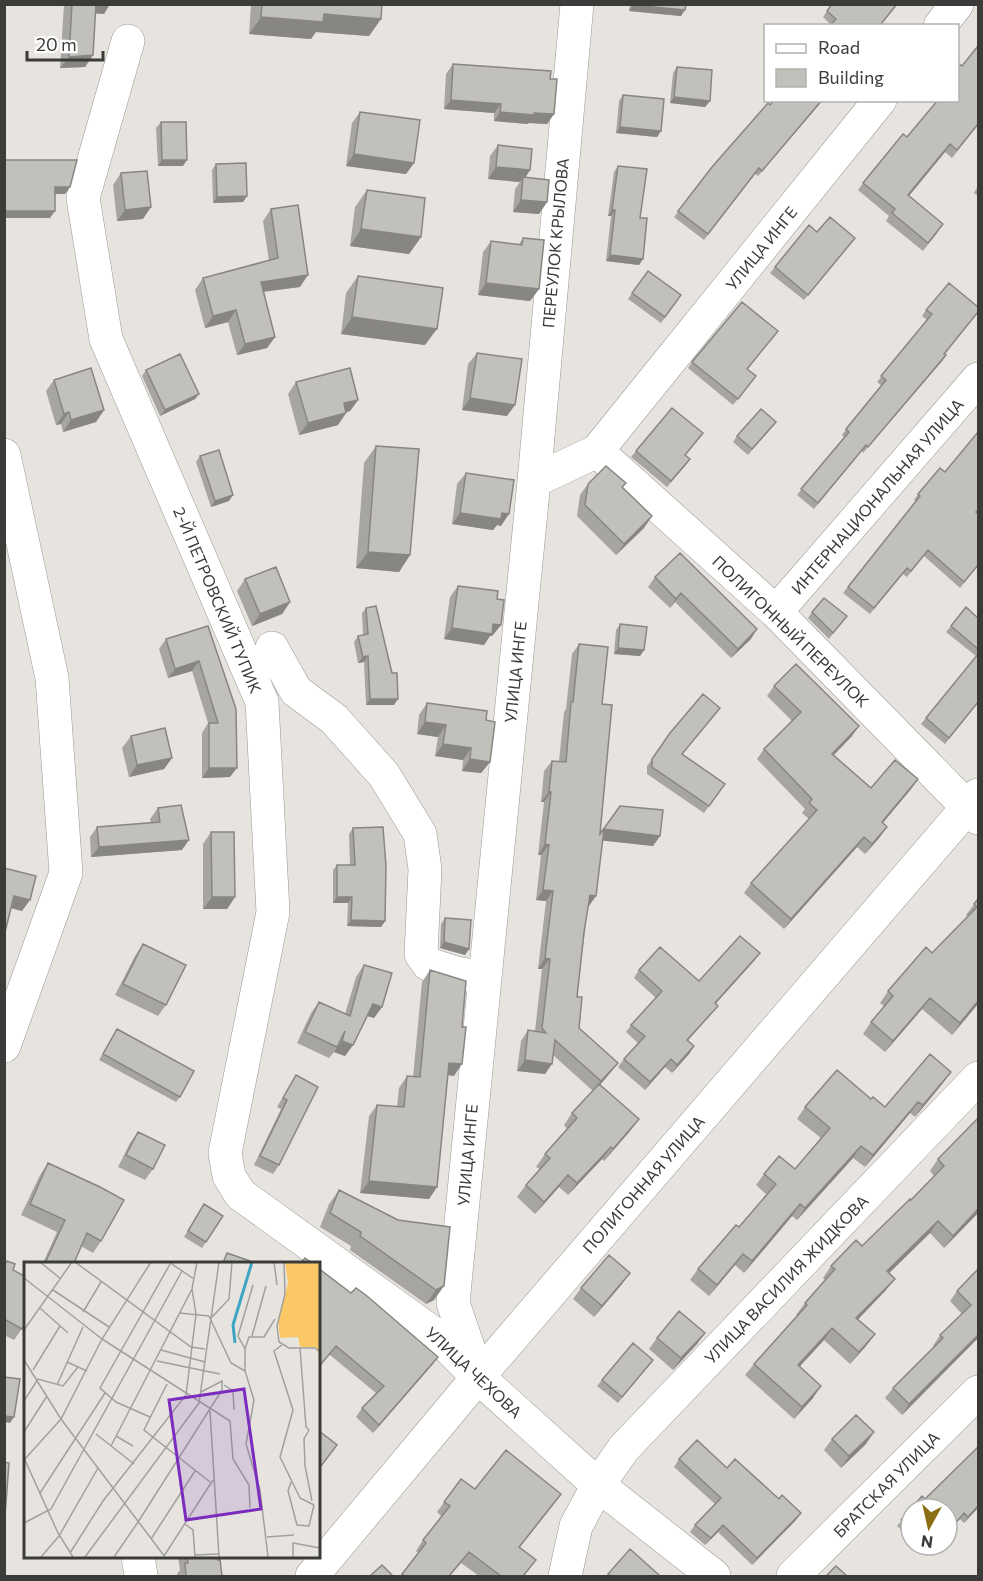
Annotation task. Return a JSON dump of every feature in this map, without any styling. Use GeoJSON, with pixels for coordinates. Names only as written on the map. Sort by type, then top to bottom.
{"type":"FeatureCollection","features":[{"type":"Feature","properties":{"kind":"street","name":"ПЕРЕУЛОК КРЫЛОВА"},"geometry":{"type":"LineString","coordinates":[[534,481],[577,4]]}},
{"type":"Feature","properties":{"kind":"street"},"geometry":{"type":"LineString","coordinates":[[942,24],[957,4]]}},
{"type":"Feature","properties":{"kind":"street","name":"2-Й ПЕТРОВСКИЙ ТУПИК"},"geometry":{"type":"LineString","coordinates":[[128,41],[83,198],[106,339],[262,702],[273,912],[225,1153],[229,1176]]}},
{"type":"Feature","properties":{"kind":"street","name":"УЛИЦА ИНГЕ"},"geometry":{"type":"LineString","coordinates":[[478,1377],[453,1303],[534,481],[597,451],[878,102]]}},
{"type":"Feature","properties":{"kind":"street","name":"ИНТЕРНАЦИОНАЛЬНАЯ УЛИЦА"},"geometry":{"type":"LineString","coordinates":[[776,612],[978,379]]}},
{"type":"Feature","properties":{"kind":"street","name":"ПОЛИГОННЫЙ ПЕРЕУЛОК"},"geometry":{"type":"LineString","coordinates":[[597,451],[776,612],[975,807]]}},
{"type":"Feature","properties":{"kind":"street"},"geometry":{"type":"LineString","coordinates":[[4,455],[52,678],[66,873],[4,1046]]}},
{"type":"Feature","properties":{"kind":"street"},"geometry":{"type":"LineString","coordinates":[[272,648],[296,691],[334,719],[384,775],[420,834],[425,869],[422,954],[428,964],[456,974],[485,978]]}},
{"type":"Feature","properties":{"kind":"street","name":"ПОЛИГОННАЯ УЛИЦА"},"geometry":{"type":"LineString","coordinates":[[312,1576],[478,1377],[975,807]]}},
{"type":"Feature","properties":{"kind":"street","name":"УЛИЦА ВАСИЛИЯ ЖИДКОВА"},"geometry":{"type":"LineString","coordinates":[[598,1485],[624,1448],[978,1078]]}},
{"type":"Feature","properties":{"kind":"street","name":"УЛИЦА ЧЕХОВА"},"geometry":{"type":"LineString","coordinates":[[229,1176],[240,1194],[437,1336],[478,1377],[598,1485],[714,1576]]}},
{"type":"Feature","properties":{"kind":"street","name":"БРАТСКАЯ УЛИЦА"},"geometry":{"type":"LineString","coordinates":[[793,1576],[978,1392]]}},
{"type":"Feature","properties":{"kind":"street"},"geometry":{"type":"LineString","coordinates":[[565,1576],[576,1526],[598,1485]]}},
{"type":"Feature","properties":{"kind":"street"},"geometry":{"type":"LineString","coordinates":[[138,1557],[141,1576]]}},
{"type":"Feature","properties":{"kind":"building"},"geometry":{"type":"Polygon","coordinates":[[[72,4],[96,4],[93,55],[69,57],[72,4]]]}},
{"type":"Feature","properties":{"kind":"building"},"geometry":{"type":"Polygon","coordinates":[[[262,4],[382,4],[381,19],[324,14],[323,22],[261,17],[262,4]]]}},
{"type":"Feature","properties":{"kind":"building"},"geometry":{"type":"Polygon","coordinates":[[[634,4],[686,4],[685,10],[634,4]]]}},
{"type":"Feature","properties":{"kind":"building"},"geometry":{"type":"Polygon","coordinates":[[[832,4],[897,4],[881,24],[832,24],[836,19],[827,11],[832,4]]]}},
{"type":"Feature","properties":{"kind":"building"},"geometry":{"type":"Polygon","coordinates":[[[978,46],[978,124],[957,150],[950,144],[908,195],[943,224],[928,243],[892,213],[895,209],[863,183],[903,134],[907,137],[936,102],[959,102],[959,64],[962,66],[978,46]]]}},
{"type":"Feature","properties":{"kind":"building"},"geometry":{"type":"Polygon","coordinates":[[[453,64],[551,71],[550,79],[557,79],[554,114],[500,112],[501,104],[451,100],[453,64]]]}},
{"type":"Feature","properties":{"kind":"building"},"geometry":{"type":"Polygon","coordinates":[[[677,67],[712,70],[710,101],[674,97],[677,67]]]}},
{"type":"Feature","properties":{"kind":"building"},"geometry":{"type":"Polygon","coordinates":[[[623,95],[664,99],[661,131],[620,127],[623,95]]]}},
{"type":"Feature","properties":{"kind":"building"},"geometry":{"type":"Polygon","coordinates":[[[772,102],[820,102],[762,171],[759,168],[708,234],[678,211],[712,167],[768,103],[770,105],[772,102]]]}},
{"type":"Feature","properties":{"kind":"building"},"geometry":{"type":"Polygon","coordinates":[[[360,112],[420,120],[414,163],[354,154],[360,112]]]}},
{"type":"Feature","properties":{"kind":"building"},"geometry":{"type":"Polygon","coordinates":[[[161,122],[186,122],[187,160],[162,160],[161,122]]]}},
{"type":"Feature","properties":{"kind":"building"},"geometry":{"type":"Polygon","coordinates":[[[498,145],[532,149],[530,170],[496,167],[498,145]]]}},
{"type":"Feature","properties":{"kind":"building"},"geometry":{"type":"Polygon","coordinates":[[[4,160],[77,160],[70,187],[55,187],[55,211],[4,211],[4,160]]]}},
{"type":"Feature","properties":{"kind":"building"},"geometry":{"type":"Polygon","coordinates":[[[246,163],[247,196],[217,197],[216,164],[246,163]]]}},
{"type":"Feature","properties":{"kind":"building"},"geometry":{"type":"Polygon","coordinates":[[[618,166],[647,169],[640,218],[647,218],[643,259],[610,255],[615,210],[612,210],[618,166]]]}},
{"type":"Feature","properties":{"kind":"building"},"geometry":{"type":"Polygon","coordinates":[[[147,171],[151,207],[125,210],[121,173],[147,171]]]}},
{"type":"Feature","properties":{"kind":"building"},"geometry":{"type":"Polygon","coordinates":[[[523,177],[549,180],[547,202],[521,200],[523,177]]]}},
{"type":"Feature","properties":{"kind":"building"},"geometry":{"type":"Polygon","coordinates":[[[367,190],[425,198],[421,237],[361,229],[367,190]]]}},
{"type":"Feature","properties":{"kind":"building"},"geometry":{"type":"Polygon","coordinates":[[[298,205],[308,275],[261,282],[275,337],[245,344],[236,310],[213,316],[203,278],[278,258],[271,209],[298,205]]]}},
{"type":"Feature","properties":{"kind":"building"},"geometry":{"type":"Polygon","coordinates":[[[830,217],[855,238],[808,295],[775,267],[809,225],[817,232],[830,217]]]}},
{"type":"Feature","properties":{"kind":"building"},"geometry":{"type":"Polygon","coordinates":[[[523,238],[544,240],[539,289],[486,283],[491,241],[522,245],[523,238]]]}},
{"type":"Feature","properties":{"kind":"building"},"geometry":{"type":"Polygon","coordinates":[[[648,271],[681,295],[665,317],[632,293],[648,271]]]}},
{"type":"Feature","properties":{"kind":"building"},"geometry":{"type":"Polygon","coordinates":[[[358,276],[443,288],[437,329],[352,317],[358,276]]]}},
{"type":"Feature","properties":{"kind":"building"},"geometry":{"type":"Polygon","coordinates":[[[949,283],[978,307],[978,312],[944,354],[946,355],[818,503],[801,489],[849,432],[846,429],[886,380],[881,376],[932,314],[926,310],[949,283]]]}},
{"type":"Feature","properties":{"kind":"building"},"geometry":{"type":"Polygon","coordinates":[[[742,302],[778,331],[747,369],[756,376],[738,399],[692,362],[742,302]]]}},
{"type":"Feature","properties":{"kind":"building"},"geometry":{"type":"Polygon","coordinates":[[[477,353],[522,359],[515,405],[470,398],[477,353]]]}},
{"type":"Feature","properties":{"kind":"building"},"geometry":{"type":"Polygon","coordinates":[[[180,354],[199,394],[165,410],[146,370],[180,354]]]}},
{"type":"Feature","properties":{"kind":"building"},"geometry":{"type":"Polygon","coordinates":[[[91,368],[104,410],[71,420],[69,412],[64,414],[54,380],[91,368]]]}},
{"type":"Feature","properties":{"kind":"building"},"geometry":{"type":"Polygon","coordinates":[[[350,368],[358,400],[344,403],[346,413],[308,423],[296,382],[350,368]]]}},
{"type":"Feature","properties":{"kind":"building"},"geometry":{"type":"Polygon","coordinates":[[[672,408],[703,433],[685,455],[690,459],[671,481],[636,451],[672,408]]]}},
{"type":"Feature","properties":{"kind":"building"},"geometry":{"type":"Polygon","coordinates":[[[761,409],[776,422],[752,449],[737,436],[761,409]]]}},
{"type":"Feature","properties":{"kind":"building"},"geometry":{"type":"Polygon","coordinates":[[[978,432],[978,510],[976,512],[978,514],[978,565],[964,582],[928,550],[911,571],[907,568],[874,608],[848,587],[920,496],[918,494],[940,468],[945,472],[978,432]]]}},
{"type":"Feature","properties":{"kind":"building"},"geometry":{"type":"Polygon","coordinates":[[[376,446],[419,449],[410,555],[368,552],[376,446]]]}},
{"type":"Feature","properties":{"kind":"building"},"geometry":{"type":"Polygon","coordinates":[[[219,450],[233,495],[215,501],[200,456],[219,450]]]}},
{"type":"Feature","properties":{"kind":"building"},"geometry":{"type":"Polygon","coordinates":[[[606,466],[626,483],[622,487],[652,516],[624,544],[585,505],[588,484],[606,466]]]}},
{"type":"Feature","properties":{"kind":"building"},"geometry":{"type":"Polygon","coordinates":[[[466,473],[514,480],[509,514],[502,513],[501,519],[460,513],[466,473]]]}},
{"type":"Feature","properties":{"kind":"building"},"geometry":{"type":"Polygon","coordinates":[[[680,553],[757,629],[738,649],[681,593],[676,599],[655,577],[680,553]]]}},
{"type":"Feature","properties":{"kind":"building"},"geometry":{"type":"Polygon","coordinates":[[[276,567],[290,602],[260,614],[245,579],[276,567]]]}},
{"type":"Feature","properties":{"kind":"building"},"geometry":{"type":"Polygon","coordinates":[[[458,586],[498,591],[497,599],[504,600],[501,625],[493,624],[492,634],[452,628],[458,586]]]}},
{"type":"Feature","properties":{"kind":"building"},"geometry":{"type":"Polygon","coordinates":[[[824,598],[847,616],[833,633],[812,612],[824,598]]]}},
{"type":"Feature","properties":{"kind":"building"},"geometry":{"type":"Polygon","coordinates":[[[376,606],[392,673],[397,673],[398,699],[370,699],[368,656],[363,657],[358,636],[368,634],[366,608],[376,606]]]}},
{"type":"Feature","properties":{"kind":"building"},"geometry":{"type":"Polygon","coordinates":[[[966,607],[978,618],[978,649],[951,626],[966,607]]]}},
{"type":"Feature","properties":{"kind":"building"},"geometry":{"type":"Polygon","coordinates":[[[620,624],[647,627],[644,650],[618,648],[620,624]]]}},
{"type":"Feature","properties":{"kind":"building"},"geometry":{"type":"Polygon","coordinates":[[[208,626],[236,709],[237,768],[209,768],[209,723],[218,723],[199,661],[175,669],[166,639],[208,626]]]}},
{"type":"Feature","properties":{"kind":"building"},"geometry":{"type":"Polygon","coordinates":[[[579,644],[608,647],[602,704],[612,705],[600,834],[620,806],[663,810],[660,836],[604,829],[596,896],[590,895],[584,932],[577,997],[582,997],[579,1028],[618,1063],[601,1081],[555,1040],[552,1064],[525,1060],[528,1030],[546,1033],[542,1028],[550,959],[545,958],[553,891],[543,890],[549,845],[545,844],[551,792],[549,792],[552,761],[566,762],[579,644]]]}},
{"type":"Feature","properties":{"kind":"building"},"geometry":{"type":"Polygon","coordinates":[[[978,654],[978,702],[949,738],[926,718],[978,654]]]}},
{"type":"Feature","properties":{"kind":"building"},"geometry":{"type":"Polygon","coordinates":[[[796,664],[859,726],[832,754],[871,788],[895,760],[918,779],[882,822],[887,827],[872,844],[864,837],[791,919],[751,883],[817,810],[809,803],[812,799],[764,749],[801,712],[774,686],[796,664]]]}},
{"type":"Feature","properties":{"kind":"building"},"geometry":{"type":"Polygon","coordinates":[[[703,694],[720,708],[682,754],[725,784],[709,806],[652,767],[652,759],[670,733],[703,694]]]}},
{"type":"Feature","properties":{"kind":"building"},"geometry":{"type":"Polygon","coordinates":[[[427,703],[487,711],[486,720],[495,722],[490,762],[470,759],[471,748],[443,744],[446,725],[425,722],[427,703]]]}},
{"type":"Feature","properties":{"kind":"building"},"geometry":{"type":"Polygon","coordinates":[[[165,728],[172,758],[137,765],[131,736],[165,728]]]}},
{"type":"Feature","properties":{"kind":"building"},"geometry":{"type":"Polygon","coordinates":[[[181,805],[189,840],[99,847],[97,827],[160,822],[158,808],[181,805]]]}},
{"type":"Feature","properties":{"kind":"building"},"geometry":{"type":"Polygon","coordinates":[[[383,827],[386,866],[385,921],[351,920],[352,897],[337,897],[337,865],[355,865],[353,828],[383,827]]]}},
{"type":"Feature","properties":{"kind":"building"},"geometry":{"type":"Polygon","coordinates":[[[211,832],[234,832],[235,897],[212,897],[211,832]]]}},
{"type":"Feature","properties":{"kind":"building"},"geometry":{"type":"Polygon","coordinates":[[[4,868],[36,876],[30,900],[14,896],[4,936],[4,868]]]}},
{"type":"Feature","properties":{"kind":"building"},"geometry":{"type":"Polygon","coordinates":[[[978,899],[978,1001],[960,1023],[930,998],[893,1041],[871,1022],[893,996],[888,991],[926,947],[932,953],[977,907],[974,904],[978,899]]]}},
{"type":"Feature","properties":{"kind":"building"},"geometry":{"type":"Polygon","coordinates":[[[445,918],[471,920],[469,949],[444,942],[445,918]]]}},
{"type":"Feature","properties":{"kind":"building"},"geometry":{"type":"Polygon","coordinates":[[[740,936],[760,953],[715,1003],[718,1006],[687,1040],[694,1046],[677,1065],[671,1059],[650,1082],[624,1059],[645,1036],[631,1025],[662,991],[639,970],[660,947],[699,981],[740,936]]]}},
{"type":"Feature","properties":{"kind":"building"},"geometry":{"type":"Polygon","coordinates":[[[143,944],[186,965],[166,1005],[123,984],[143,944]]]}},
{"type":"Feature","properties":{"kind":"building"},"geometry":{"type":"Polygon","coordinates":[[[364,965],[392,973],[382,1007],[373,1004],[353,1045],[342,1041],[345,1031],[337,1047],[305,1032],[319,1002],[350,1016],[364,965]]]}},
{"type":"Feature","properties":{"kind":"building"},"geometry":{"type":"Polygon","coordinates":[[[430,970],[466,981],[462,1027],[466,1027],[462,1064],[449,1063],[437,1187],[369,1181],[377,1105],[404,1107],[407,1076],[420,1077],[430,970]]]}},
{"type":"Feature","properties":{"kind":"building"},"geometry":{"type":"Polygon","coordinates":[[[117,1029],[194,1071],[180,1097],[103,1054],[117,1029]]]}},
{"type":"Feature","properties":{"kind":"building"},"geometry":{"type":"Polygon","coordinates":[[[930,1054],[951,1072],[923,1105],[918,1102],[873,1155],[861,1146],[805,1208],[800,1204],[752,1261],[743,1254],[717,1285],[698,1269],[736,1225],[739,1227],[776,1184],[764,1174],[779,1156],[795,1169],[830,1128],[805,1107],[837,1070],[871,1099],[873,1097],[885,1107],[930,1054]]]}},
{"type":"Feature","properties":{"kind":"building"},"geometry":{"type":"Polygon","coordinates":[[[296,1075],[318,1087],[279,1165],[260,1156],[287,1100],[283,1098],[296,1075]]]}},
{"type":"Feature","properties":{"kind":"building"},"geometry":{"type":"Polygon","coordinates":[[[599,1084],[639,1119],[613,1149],[611,1147],[577,1183],[568,1175],[544,1202],[526,1185],[550,1158],[545,1154],[577,1118],[572,1113],[599,1084]]]}},
{"type":"Feature","properties":{"kind":"building"},"geometry":{"type":"Polygon","coordinates":[[[978,1118],[978,1209],[953,1236],[938,1221],[887,1271],[895,1279],[856,1318],[875,1334],[859,1352],[832,1328],[798,1365],[821,1386],[802,1407],[754,1364],[807,1305],[805,1303],[835,1269],[831,1266],[856,1240],[862,1246],[911,1200],[944,1166],[938,1159],[978,1118]]]}},
{"type":"Feature","properties":{"kind":"building"},"geometry":{"type":"Polygon","coordinates":[[[138,1132],[165,1145],[153,1169],[126,1155],[138,1132]]]}},
{"type":"Feature","properties":{"kind":"building"},"geometry":{"type":"Polygon","coordinates":[[[48,1163],[124,1200],[101,1241],[87,1233],[74,1262],[46,1261],[65,1220],[30,1204],[48,1163]]]}},
{"type":"Feature","properties":{"kind":"building"},"geometry":{"type":"Polygon","coordinates":[[[339,1190],[398,1220],[450,1227],[444,1286],[436,1290],[360,1236],[361,1232],[330,1213],[339,1190]]]}},
{"type":"Feature","properties":{"kind":"building"},"geometry":{"type":"Polygon","coordinates":[[[204,1204],[223,1216],[206,1242],[188,1231],[204,1204]]]}},
{"type":"Feature","properties":{"kind":"building"},"geometry":{"type":"Polygon","coordinates":[[[227,1253],[250,1261],[250,1262],[223,1262],[227,1253]]]}},
{"type":"Feature","properties":{"kind":"building"},"geometry":{"type":"Polygon","coordinates":[[[609,1255],[630,1273],[602,1306],[581,1288],[609,1255]]]}},
{"type":"Feature","properties":{"kind":"building"},"geometry":{"type":"Polygon","coordinates":[[[7,1261],[15,1264],[13,1270],[24,1276],[24,1326],[22,1329],[4,1319],[4,1266],[7,1261]]]}},
{"type":"Feature","properties":{"kind":"building"},"geometry":{"type":"Polygon","coordinates":[[[978,1269],[978,1335],[909,1404],[893,1388],[943,1338],[940,1335],[971,1305],[957,1291],[978,1269]]]}},
{"type":"Feature","properties":{"kind":"building"},"geometry":{"type":"Polygon","coordinates":[[[320,1270],[351,1293],[356,1288],[367,1296],[438,1357],[379,1425],[362,1408],[384,1386],[336,1346],[320,1366],[320,1270]]]}},
{"type":"Feature","properties":{"kind":"building"},"geometry":{"type":"Polygon","coordinates":[[[679,1311],[705,1333],[681,1358],[657,1338],[679,1311]]]}},
{"type":"Feature","properties":{"kind":"building"},"geometry":{"type":"Polygon","coordinates":[[[633,1343],[653,1360],[622,1397],[602,1380],[633,1343]]]}},
{"type":"Feature","properties":{"kind":"building"},"geometry":{"type":"Polygon","coordinates":[[[4,1377],[20,1379],[14,1417],[4,1416],[4,1377]]]}},
{"type":"Feature","properties":{"kind":"building"},"geometry":{"type":"Polygon","coordinates":[[[856,1415],[874,1432],[849,1456],[832,1439],[856,1415]]]}},
{"type":"Feature","properties":{"kind":"building"},"geometry":{"type":"Polygon","coordinates":[[[320,1432],[337,1445],[320,1467],[320,1432]]]}},
{"type":"Feature","properties":{"kind":"building"},"geometry":{"type":"Polygon","coordinates":[[[697,1440],[727,1468],[735,1459],[779,1499],[782,1495],[801,1513],[757,1558],[723,1525],[711,1538],[695,1525],[721,1498],[679,1459],[697,1440]]]}},
{"type":"Feature","properties":{"kind":"building"},"geometry":{"type":"Polygon","coordinates":[[[978,1447],[978,1506],[968,1517],[964,1513],[959,1519],[959,1497],[927,1497],[978,1447]]]}},
{"type":"Feature","properties":{"kind":"building"},"geometry":{"type":"Polygon","coordinates":[[[506,1450],[561,1494],[519,1547],[536,1560],[523,1576],[501,1576],[469,1552],[449,1576],[405,1576],[402,1574],[426,1543],[423,1540],[450,1506],[444,1502],[461,1479],[475,1489],[506,1450]]]}},
{"type":"Feature","properties":{"kind":"building"},"geometry":{"type":"Polygon","coordinates":[[[4,1462],[9,1463],[5,1516],[4,1516],[4,1462]]]}},
{"type":"Feature","properties":{"kind":"building"},"geometry":{"type":"Polygon","coordinates":[[[630,1549],[659,1575],[611,1576],[608,1574],[630,1549]]]}},
{"type":"Feature","properties":{"kind":"building"},"geometry":{"type":"Polygon","coordinates":[[[187,1557],[217,1557],[218,1560],[220,1559],[222,1576],[186,1576],[185,1563],[188,1563],[187,1557]]]}},
{"type":"Feature","properties":{"kind":"building"},"geometry":{"type":"Polygon","coordinates":[[[382,1565],[393,1576],[370,1576],[382,1565]]]}},
{"type":"Feature","properties":{"kind":"building"},"geometry":{"type":"Polygon","coordinates":[[[836,1566],[847,1576],[826,1576],[836,1566]]]}}]}
